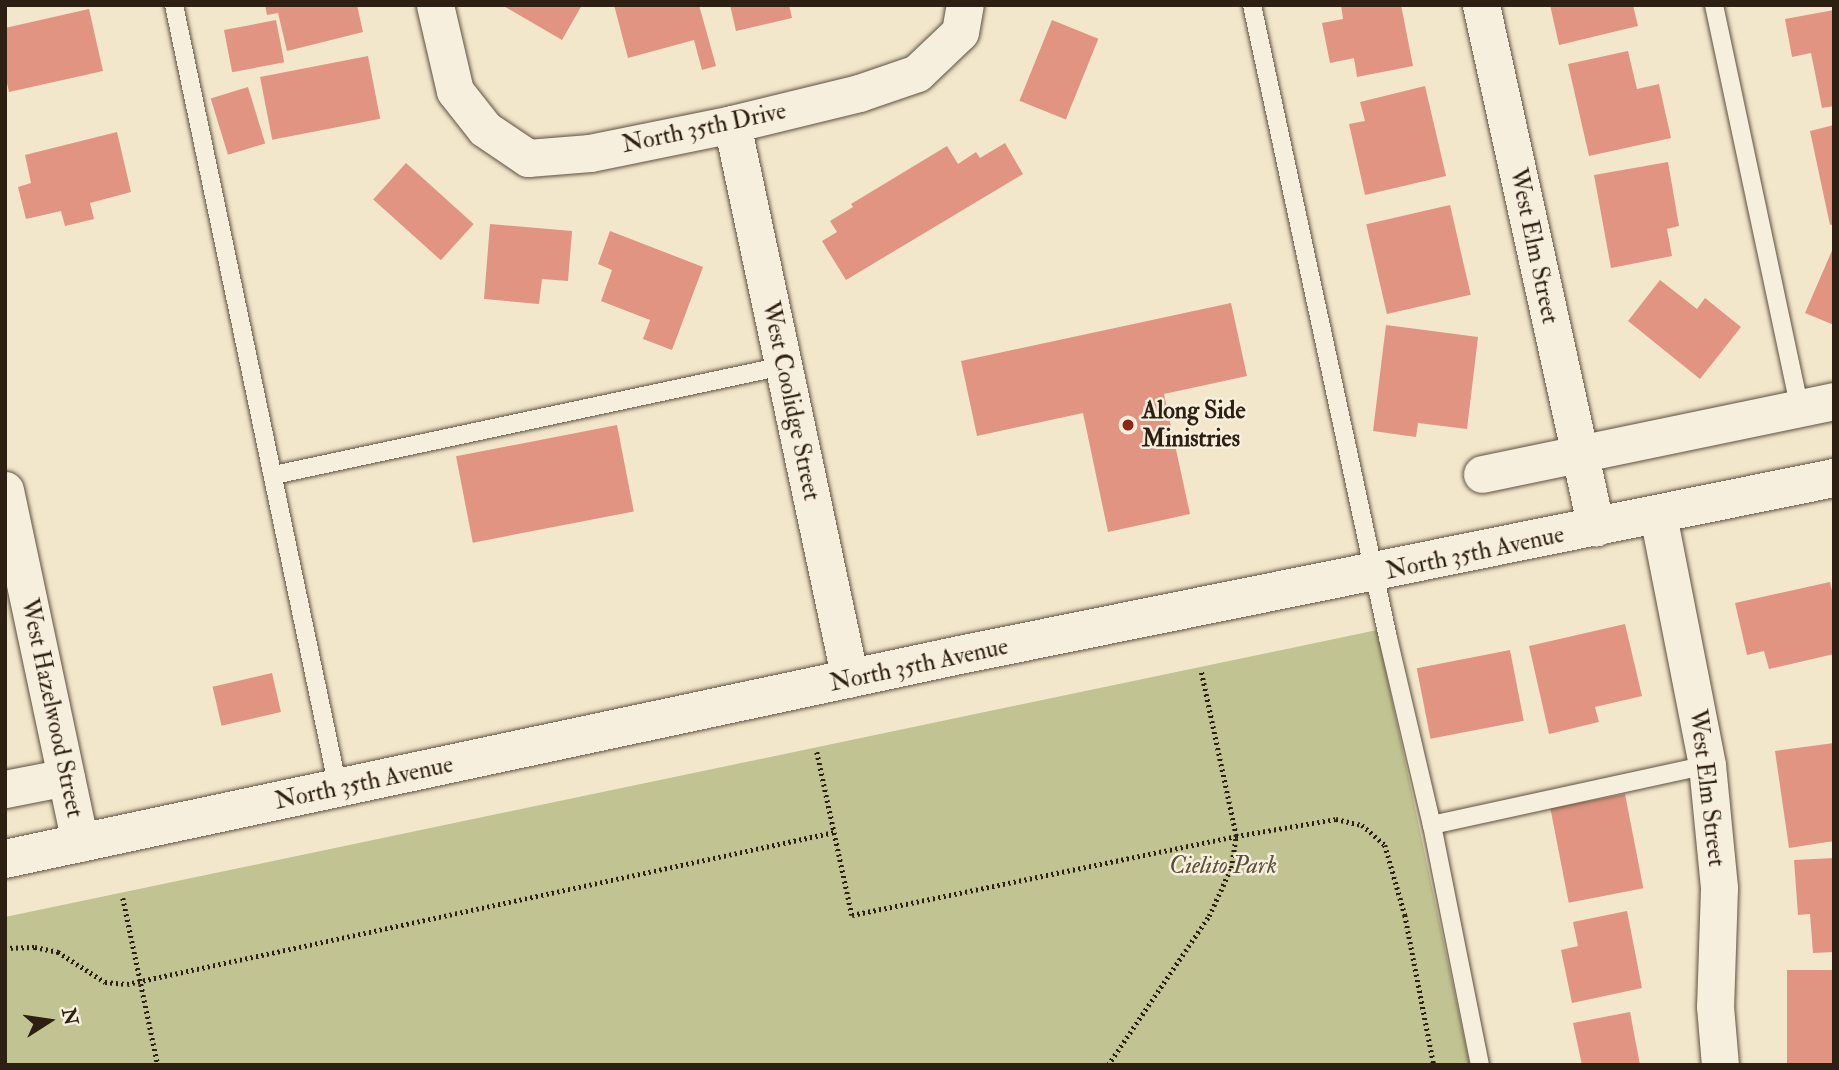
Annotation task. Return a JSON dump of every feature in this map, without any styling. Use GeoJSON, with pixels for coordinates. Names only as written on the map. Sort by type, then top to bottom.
{"type":"FeatureCollection","features":[{"type":"Feature","properties":{"kind":"main road","name":"North 35th Avenue"},"geometry":{"type":"LineString","coordinates":[[5,859],[850,679],[1834,478]]}},
{"type":"Feature","properties":{"kind":"street","name":"North 35th Drive"},"geometry":{"type":"LineString","coordinates":[[435,5],[454,91],[485,129],[528,158],[590,153],[732,124],[859,93],[917,73],[962,19]]}},
{"type":"Feature","properties":{"kind":"street","name":"West Elm Street"},"geometry":{"type":"LineString","coordinates":[[1481,5],[1596,528]]}},
{"type":"Feature","properties":{"kind":"street","name":"West Coolidge Street"},"geometry":{"type":"LineString","coordinates":[[732,124],[850,679]]}},
{"type":"Feature","properties":{"kind":"street"},"geometry":{"type":"LineString","coordinates":[[1482,474],[1817,405]]}},
{"type":"Feature","properties":{"kind":"street","name":"West Hazelwood Street"},"geometry":{"type":"LineString","coordinates":[[5,490],[15,582],[66,777],[80,844]]}},
{"type":"Feature","properties":{"kind":"street","name":"West Elm Street"},"geometry":{"type":"LineString","coordinates":[[1658,515],[1707,765],[1719,888],[1715,1006],[1720,1065]]}},
{"type":"Feature","properties":{"kind":"street"},"geometry":{"type":"LineString","coordinates":[[5,789],[66,777]]}},
{"type":"Feature","properties":{"kind":"lane"},"geometry":{"type":"LineString","coordinates":[[174,5],[338,788]]}},
{"type":"Feature","properties":{"kind":"lane"},"geometry":{"type":"LineString","coordinates":[[1252,5],[1432,825],[1480,1065]]}},
{"type":"Feature","properties":{"kind":"lane"},"geometry":{"type":"LineString","coordinates":[[1713,5],[1817,405]]}},
{"type":"Feature","properties":{"kind":"lane"},"geometry":{"type":"LineString","coordinates":[[274,475],[783,366]]}},
{"type":"Feature","properties":{"kind":"lane"},"geometry":{"type":"LineString","coordinates":[[1432,825],[1707,765]]}},
{"type":"Feature","properties":{"kind":"path"},"geometry":{"type":"LineString","coordinates":[[1108,1065],[1209,916],[1231,868],[1236,836],[1201,672]]}},
{"type":"Feature","properties":{"kind":"path"},"geometry":{"type":"LineString","coordinates":[[817,752],[852,915],[1236,836],[1336,820],[1362,825],[1385,845],[1405,915],[1434,1065]]}},
{"type":"Feature","properties":{"kind":"path"},"geometry":{"type":"LineString","coordinates":[[5,948],[35,947],[58,951],[105,982],[127,984],[835,832]]}},
{"type":"Feature","properties":{"kind":"path"},"geometry":{"type":"LineString","coordinates":[[123,898],[158,1065]]}},
{"type":"Feature","properties":{"kind":"green space","name":"Cielito Park"},"geometry":{"type":"Polygon","coordinates":[[[1377,630],[1470,1065],[5,1065],[5,917],[1377,630]]]}},
{"type":"Feature","properties":{"kind":"building"},"geometry":{"type":"Polygon","coordinates":[[[265,5],[357,5],[363,32],[287,51],[278,13],[267,15],[265,5]]]}},
{"type":"Feature","properties":{"kind":"building"},"geometry":{"type":"Polygon","coordinates":[[[502,5],[582,5],[562,40],[502,5]]]}},
{"type":"Feature","properties":{"kind":"building"},"geometry":{"type":"Polygon","coordinates":[[[614,5],[699,5],[716,66],[702,70],[694,40],[628,58],[614,5]]]}},
{"type":"Feature","properties":{"kind":"building"},"geometry":{"type":"Polygon","coordinates":[[[730,5],[789,5],[792,18],[736,31],[730,5]]]}},
{"type":"Feature","properties":{"kind":"building"},"geometry":{"type":"Polygon","coordinates":[[[1341,5],[1401,5],[1413,66],[1357,77],[1354,58],[1330,63],[1322,23],[1343,19],[1341,5]]]}},
{"type":"Feature","properties":{"kind":"building"},"geometry":{"type":"Polygon","coordinates":[[[1550,5],[1633,5],[1638,26],[1559,45],[1550,5]]]}},
{"type":"Feature","properties":{"kind":"building"},"geometry":{"type":"Polygon","coordinates":[[[89,9],[103,71],[9,92],[5,74],[5,28],[89,9]]]}},
{"type":"Feature","properties":{"kind":"building"},"geometry":{"type":"Polygon","coordinates":[[[1834,10],[1834,106],[1822,108],[1811,53],[1792,57],[1785,19],[1834,10]]]}},
{"type":"Feature","properties":{"kind":"building"},"geometry":{"type":"Polygon","coordinates":[[[276,20],[284,62],[232,72],[224,30],[276,20]]]}},
{"type":"Feature","properties":{"kind":"building"},"geometry":{"type":"Polygon","coordinates":[[[1052,20],[1098,39],[1066,119],[1019,101],[1052,20]]]}},
{"type":"Feature","properties":{"kind":"building"},"geometry":{"type":"Polygon","coordinates":[[[1628,51],[1637,89],[1659,84],[1671,138],[1589,156],[1568,64],[1628,51]]]}},
{"type":"Feature","properties":{"kind":"building"},"geometry":{"type":"Polygon","coordinates":[[[368,56],[380,119],[272,140],[260,77],[368,56]]]}},
{"type":"Feature","properties":{"kind":"building"},"geometry":{"type":"Polygon","coordinates":[[[1425,86],[1446,176],[1365,195],[1349,124],[1365,121],[1360,102],[1425,86]]]}},
{"type":"Feature","properties":{"kind":"building"},"geometry":{"type":"Polygon","coordinates":[[[248,87],[265,143],[228,155],[211,98],[248,87]]]}},
{"type":"Feature","properties":{"kind":"building"},"geometry":{"type":"Polygon","coordinates":[[[1834,125],[1834,224],[1830,225],[1810,131],[1834,125]]]}},
{"type":"Feature","properties":{"kind":"building"},"geometry":{"type":"Polygon","coordinates":[[[117,132],[131,192],[90,203],[94,219],[65,226],[61,211],[26,219],[18,187],[31,183],[25,155],[117,132]]]}},
{"type":"Feature","properties":{"kind":"building"},"geometry":{"type":"Polygon","coordinates":[[[1005,143],[1023,174],[846,280],[822,241],[837,232],[830,221],[853,207],[851,204],[947,146],[958,164],[976,152],[980,158],[1005,143]]]}},
{"type":"Feature","properties":{"kind":"building"},"geometry":{"type":"Polygon","coordinates":[[[1668,162],[1679,226],[1667,229],[1672,256],[1611,268],[1594,175],[1668,162]]]}},
{"type":"Feature","properties":{"kind":"building"},"geometry":{"type":"Polygon","coordinates":[[[406,163],[474,224],[441,260],[373,199],[406,163]]]}},
{"type":"Feature","properties":{"kind":"building"},"geometry":{"type":"Polygon","coordinates":[[[1450,205],[1471,295],[1387,314],[1366,224],[1450,205]]]}},
{"type":"Feature","properties":{"kind":"building"},"geometry":{"type":"Polygon","coordinates":[[[490,224],[572,231],[568,281],[542,279],[539,304],[484,299],[490,224]]]}},
{"type":"Feature","properties":{"kind":"building"},"geometry":{"type":"Polygon","coordinates":[[[610,231],[703,267],[672,350],[643,339],[650,320],[601,301],[612,270],[598,264],[610,231]]]}},
{"type":"Feature","properties":{"kind":"building"},"geometry":{"type":"Polygon","coordinates":[[[1834,246],[1834,325],[1805,313],[1834,246]]]}},
{"type":"Feature","properties":{"kind":"building"},"geometry":{"type":"Polygon","coordinates":[[[1660,280],[1697,309],[1705,298],[1741,327],[1700,379],[1628,321],[1660,280]]]}},
{"type":"Feature","properties":{"kind":"building","name":"Along Side Ministries"},"geometry":{"type":"Polygon","coordinates":[[[1231,303],[1247,376],[1164,394],[1190,514],[1108,532],[1083,413],[977,436],[961,361],[1231,303]]]}},
{"type":"Feature","properties":{"kind":"building"},"geometry":{"type":"Polygon","coordinates":[[[1386,325],[1478,337],[1467,429],[1418,423],[1416,437],[1373,431],[1386,325]]]}},
{"type":"Feature","properties":{"kind":"building"},"geometry":{"type":"Polygon","coordinates":[[[617,425],[634,511],[473,543],[456,456],[617,425]]]}},
{"type":"Feature","properties":{"kind":"building"},"geometry":{"type":"Polygon","coordinates":[[[1830,582],[1834,600],[1834,654],[1769,669],[1764,651],[1747,655],[1735,603],[1830,582]]]}},
{"type":"Feature","properties":{"kind":"building"},"geometry":{"type":"Polygon","coordinates":[[[1625,624],[1642,696],[1595,707],[1599,722],[1549,734],[1529,646],[1625,624]]]}},
{"type":"Feature","properties":{"kind":"building"},"geometry":{"type":"Polygon","coordinates":[[[1510,650],[1524,721],[1430,739],[1417,668],[1510,650]]]}},
{"type":"Feature","properties":{"kind":"building"},"geometry":{"type":"Polygon","coordinates":[[[272,673],[281,712],[222,726],[213,687],[272,673]]]}},
{"type":"Feature","properties":{"kind":"building"},"geometry":{"type":"Polygon","coordinates":[[[1834,743],[1834,841],[1789,848],[1775,751],[1834,743]]]}},
{"type":"Feature","properties":{"kind":"building"},"geometry":{"type":"Polygon","coordinates":[[[1625,794],[1643,888],[1569,903],[1550,809],[1625,794]]]}},
{"type":"Feature","properties":{"kind":"building"},"geometry":{"type":"Polygon","coordinates":[[[1834,858],[1834,952],[1813,953],[1810,914],[1798,915],[1794,860],[1834,858]]]}},
{"type":"Feature","properties":{"kind":"building"},"geometry":{"type":"Polygon","coordinates":[[[1627,911],[1642,988],[1572,1003],[1561,950],[1578,946],[1573,922],[1627,911]]]}},
{"type":"Feature","properties":{"kind":"building"},"geometry":{"type":"Polygon","coordinates":[[[1787,970],[1834,970],[1834,1065],[1787,1065],[1787,970]]]}},
{"type":"Feature","properties":{"kind":"building"},"geometry":{"type":"Polygon","coordinates":[[[1630,1012],[1640,1065],[1582,1065],[1573,1023],[1630,1012]]]}},
{"type":"Feature","properties":{"kind":"place","name":"Along Side Ministries"},"geometry":{"type":"Point","coordinates":[1128,425]}}]}
